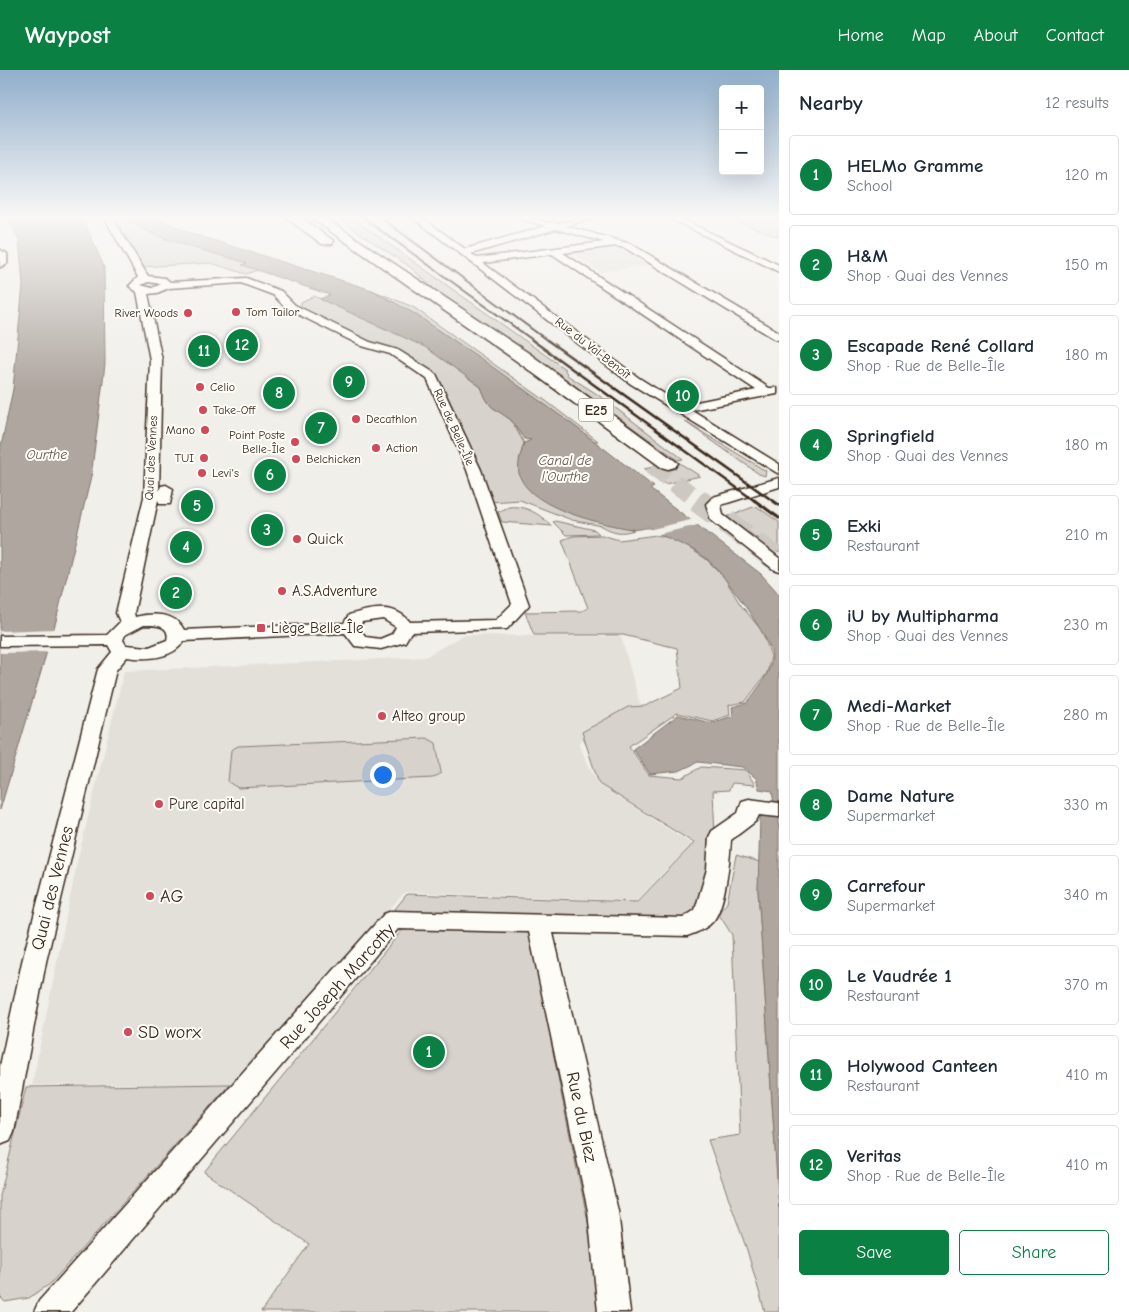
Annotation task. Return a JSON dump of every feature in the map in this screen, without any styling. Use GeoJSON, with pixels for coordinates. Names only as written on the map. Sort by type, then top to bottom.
{"type":"FeatureCollection","features":[{"type":"Feature","properties":{"kind":"highway"},"geometry":{"type":"LineString","coordinates":[[377,275],[426,297],[432,289],[416,275]]}},
{"type":"Feature","properties":{"kind":"highway","name":"E25"},"geometry":{"type":"LineString","coordinates":[[393,275],[524,358],[660,465]]}},
{"type":"Feature","properties":{"kind":"street","name":"Quai des Vennes"},"geometry":{"type":"LineString","coordinates":[[0,1132],[34,962],[80,772],[107,669],[118,645],[120,629],[130,623],[125,613],[151,496],[156,360],[141,286],[142,275]]}},
{"type":"Feature","properties":{"kind":"street","name":"Rue du Val-Benoît"},"geometry":{"type":"LineString","coordinates":[[493,275],[584,340],[592,346],[590,348],[635,381],[779,470]]}},
{"type":"Feature","properties":{"kind":"street"},"geometry":{"type":"LineString","coordinates":[[591,275],[773,391]]}},
{"type":"Feature","properties":{"kind":"street"},"geometry":{"type":"LineString","coordinates":[[675,275],[779,337]]}},
{"type":"Feature","properties":{"kind":"street","name":"Rue de Belle-Île"},"geometry":{"type":"LineString","coordinates":[[141,286],[158,290],[167,285],[242,280],[277,293],[291,307],[366,344],[394,352],[432,377],[474,470],[521,605],[502,625],[405,628]]}},
{"type":"Feature","properties":{"kind":"street"},"geometry":{"type":"LineString","coordinates":[[679,409],[773,391]]}},
{"type":"Feature","properties":{"kind":"street"},"geometry":{"type":"LineString","coordinates":[[779,482],[726,497],[713,504],[716,517],[779,566]]}},
{"type":"Feature","properties":{"kind":"street"},"geometry":{"type":"LineString","coordinates":[[373,613],[387,614],[400,619],[405,628],[399,638],[381,644],[361,642],[350,628],[355,619],[373,613]]}},
{"type":"Feature","properties":{"kind":"street"},"geometry":{"type":"LineString","coordinates":[[130,623],[144,620],[161,620],[173,626],[177,636]]}},
{"type":"Feature","properties":{"kind":"street"},"geometry":{"type":"LineString","coordinates":[[177,636],[350,628]]}},
{"type":"Feature","properties":{"kind":"street"},"geometry":{"type":"LineString","coordinates":[[0,641],[90,640],[118,645],[144,655],[159,652],[170,646],[177,636]]}},
{"type":"Feature","properties":{"kind":"street","name":"Rue Joseph Marcotty"},"geometry":{"type":"LineString","coordinates":[[50,1312],[392,920],[688,927],[705,915],[718,869],[720,837],[748,816],[748,806],[777,810]]}},
{"type":"Feature","properties":{"kind":"street","name":"Rue du Biez"},"geometry":{"type":"LineString","coordinates":[[539,924],[602,1211],[614,1312]]}},
{"type":"Feature","properties":{"kind":"shaded area"},"geometry":{"type":"Polygon","coordinates":[[[419,275],[433,275],[565,369],[567,375],[597,394],[683,459],[678,460],[516,344],[434,289],[419,275]]]}},
{"type":"Feature","properties":{"kind":"shaded area"},"geometry":{"type":"Polygon","coordinates":[[[372,290],[413,307],[546,401],[598,441],[594,441],[439,330],[372,290]]]}},
{"type":"Feature","properties":{"kind":"shaded area"},"geometry":{"type":"Polygon","coordinates":[[[314,296],[425,346],[481,387],[492,407],[511,420],[524,443],[519,460],[580,516],[634,530],[626,532],[614,531],[602,526],[572,520],[520,500],[490,502],[436,377],[399,350],[372,342],[301,308],[301,302],[314,296]]]}},
{"type":"Feature","properties":{"kind":"shaded area"},"geometry":{"type":"Polygon","coordinates":[[[684,421],[766,471],[765,476],[759,474],[684,421]]]}},
{"type":"Feature","properties":{"kind":"shaded area"},"geometry":{"type":"Polygon","coordinates":[[[678,462],[700,476],[665,484],[644,469],[678,462]]]}},
{"type":"Feature","properties":{"kind":"shaded area"},"geometry":{"type":"Polygon","coordinates":[[[756,506],[779,522],[779,553],[726,517],[756,506]]]}},
{"type":"Feature","properties":{"kind":"shaded area"},"geometry":{"type":"Polygon","coordinates":[[[509,507],[527,509],[552,526],[502,522],[498,512],[509,507]]]}},
{"type":"Feature","properties":{"kind":"shaded area"},"geometry":{"type":"Polygon","coordinates":[[[553,522],[595,530],[599,534],[566,535],[553,522]]]}},
{"type":"Feature","properties":{"kind":"shaded area"},"geometry":{"type":"Polygon","coordinates":[[[602,535],[619,540],[656,535],[675,539],[706,559],[724,577],[740,604],[762,631],[771,656],[767,673],[745,702],[729,705],[730,715],[712,721],[677,713],[629,746],[649,775],[682,778],[701,767],[746,770],[755,785],[732,783],[729,790],[713,791],[715,836],[712,868],[696,909],[682,921],[391,914],[407,894],[637,902],[694,843],[599,784],[582,732],[628,707],[645,706],[682,688],[677,648],[623,635],[534,635],[525,612],[582,611],[588,608],[562,540],[573,536],[602,535]]]}},
{"type":"Feature","properties":{"kind":"shaded area"},"geometry":{"type":"Polygon","coordinates":[[[463,635],[621,637],[641,707],[578,743],[598,784],[692,844],[636,901],[405,892],[230,1084],[32,1085],[78,858],[124,671],[425,657],[463,635]]]}},
{"type":"Feature","properties":{"kind":"shaded area"},"geometry":{"type":"Polygon","coordinates":[[[427,738],[436,743],[441,773],[433,778],[238,788],[228,782],[231,750],[238,746],[427,738]]]}},
{"type":"Feature","properties":{"kind":"shaded area"},"geometry":{"type":"Polygon","coordinates":[[[736,855],[760,862],[758,890],[779,1208],[779,1312],[765,1312],[747,1250],[708,1140],[740,1135],[732,935],[718,913],[727,903],[736,855]]]}},
{"type":"Feature","properties":{"kind":"shaded area"},"geometry":{"type":"Polygon","coordinates":[[[403,929],[531,932],[561,1093],[607,1312],[261,1312],[309,1244],[204,1172],[403,929]]]}},
{"type":"Feature","properties":{"kind":"shaded area"},"geometry":{"type":"Polygon","coordinates":[[[230,1084],[50,1284],[29,1298],[5,1302],[0,1297],[0,1196],[26,1087],[230,1084]]]}},
{"type":"Feature","properties":{"kind":"water","name":"Ourthe"},"geometry":{"type":"Polygon","coordinates":[[[22,275],[104,275],[105,364],[91,477],[56,621],[0,810],[0,451],[13,389],[23,284],[22,275]]]}},
{"type":"Feature","properties":{"kind":"water","name":"Canal de l'Ourthe"},"geometry":{"type":"Polygon","coordinates":[[[271,275],[324,275],[372,290],[415,314],[572,424],[654,487],[650,489],[761,574],[779,594],[779,1208],[758,890],[760,816],[776,817],[772,791],[759,789],[756,778],[742,767],[698,762],[679,771],[650,774],[633,749],[678,715],[711,723],[733,716],[732,707],[747,703],[769,670],[772,657],[765,637],[734,590],[714,565],[700,554],[650,528],[634,529],[586,519],[553,506],[539,498],[527,488],[519,473],[519,460],[524,443],[531,440],[524,439],[511,420],[492,407],[481,387],[425,347],[320,299],[330,295],[271,275]]]}},
{"type":"Feature","properties":{"kind":"pier"},"geometry":{"type":"Polygon","coordinates":[[[694,519],[702,524],[655,535],[648,530],[694,519]]]}},
{"type":"Feature","properties":{"kind":"pier"},"geometry":{"type":"Polygon","coordinates":[[[56,629],[50,652],[0,653],[0,631],[56,629]]]}},
{"type":"Feature","properties":{"kind":"tunnel"},"geometry":{"type":"LineString","coordinates":[[652,466],[699,501]]}},
{"type":"Feature","properties":{"kind":"tunnel"},"geometry":{"type":"LineString","coordinates":[[697,500],[779,561]]}},
{"type":"Feature","properties":{"kind":"railway"},"geometry":{"type":"LineString","coordinates":[[442,275],[534,341]]}},
{"type":"Feature","properties":{"kind":"railway"},"geometry":{"type":"LineString","coordinates":[[459,275],[548,341]]}},
{"type":"Feature","properties":{"kind":"railway"},"geometry":{"type":"LineString","coordinates":[[532,340],[755,501]]}},
{"type":"Feature","properties":{"kind":"railway"},"geometry":{"type":"LineString","coordinates":[[547,340],[773,501]]}},
{"type":"Feature","properties":{"kind":"railway"},"geometry":{"type":"LineString","coordinates":[[754,500],[779,518]]}},
{"type":"Feature","properties":{"kind":"railway"},"geometry":{"type":"LineString","coordinates":[[772,500],[779,505]]}},
{"type":"Feature","properties":{"kind":"place","name":"Tom Tailor"},"geometry":{"type":"Point","coordinates":[236,312]}},
{"type":"Feature","properties":{"kind":"place","name":"River Woods"},"geometry":{"type":"Point","coordinates":[188,313]}},
{"type":"Feature","properties":{"kind":"place","name":"Veritas"},"geometry":{"type":"Point","coordinates":[242,345]}},
{"type":"Feature","properties":{"kind":"place","name":"Holywood Canteen"},"geometry":{"type":"Point","coordinates":[204,351]}},
{"type":"Feature","properties":{"kind":"place","name":"Carrefour"},"geometry":{"type":"Point","coordinates":[349,382]}},
{"type":"Feature","properties":{"kind":"place","name":"Celio"},"geometry":{"type":"Point","coordinates":[200,387]}},
{"type":"Feature","properties":{"kind":"place","name":"Dame Nature"},"geometry":{"type":"Point","coordinates":[279,393]}},
{"type":"Feature","properties":{"kind":"place","name":"Le Vaudrée 1"},"geometry":{"type":"Point","coordinates":[683,396]}},
{"type":"Feature","properties":{"kind":"place","name":"Take-Off"},"geometry":{"type":"Point","coordinates":[203,410]}},
{"type":"Feature","properties":{"kind":"place","name":"Decathlon"},"geometry":{"type":"Point","coordinates":[356,419]}},
{"type":"Feature","properties":{"kind":"place","name":"Medi-Market"},"geometry":{"type":"Point","coordinates":[321,428]}},
{"type":"Feature","properties":{"kind":"place","name":"Mano"},"geometry":{"type":"Point","coordinates":[205,430]}},
{"type":"Feature","properties":{"kind":"place","name":"Point Poste Belle-Île"},"geometry":{"type":"Point","coordinates":[295,442]}},
{"type":"Feature","properties":{"kind":"place","name":"Action"},"geometry":{"type":"Point","coordinates":[376,448]}},
{"type":"Feature","properties":{"kind":"place","name":"TUI"},"geometry":{"type":"Point","coordinates":[204,458]}},
{"type":"Feature","properties":{"kind":"place","name":"Belchicken"},"geometry":{"type":"Point","coordinates":[296,459]}},
{"type":"Feature","properties":{"kind":"place","name":"Levi's"},"geometry":{"type":"Point","coordinates":[202,473]}},
{"type":"Feature","properties":{"kind":"place","name":"iU by Multipharma"},"geometry":{"type":"Point","coordinates":[270,475]}},
{"type":"Feature","properties":{"kind":"place","name":"Exki"},"geometry":{"type":"Point","coordinates":[197,506]}},
{"type":"Feature","properties":{"kind":"place","name":"Escapade René Collard"},"geometry":{"type":"Point","coordinates":[267,530]}},
{"type":"Feature","properties":{"kind":"place","name":"Quick"},"geometry":{"type":"Point","coordinates":[297,539]}},
{"type":"Feature","properties":{"kind":"place","name":"Springfield"},"geometry":{"type":"Point","coordinates":[186,547]}},
{"type":"Feature","properties":{"kind":"place","name":"A.S.Adventure"},"geometry":{"type":"Point","coordinates":[282,591]}},
{"type":"Feature","properties":{"kind":"place","name":"H&M"},"geometry":{"type":"Point","coordinates":[176,593]}},
{"type":"Feature","properties":{"kind":"place","name":"Liège Belle-Île"},"geometry":{"type":"Point","coordinates":[261,628]}},
{"type":"Feature","properties":{"kind":"place","name":"Alteo group"},"geometry":{"type":"Point","coordinates":[382,716]}},
{"type":"Feature","properties":{"kind":"place","name":"Pure capital"},"geometry":{"type":"Point","coordinates":[159,804]}},
{"type":"Feature","properties":{"kind":"place","name":"AG"},"geometry":{"type":"Point","coordinates":[150,896]}},
{"type":"Feature","properties":{"kind":"place","name":"SD worx"},"geometry":{"type":"Point","coordinates":[128,1032]}},
{"type":"Feature","properties":{"kind":"place","name":"HELMo Gramme"},"geometry":{"type":"Point","coordinates":[429,1052]}}]}
